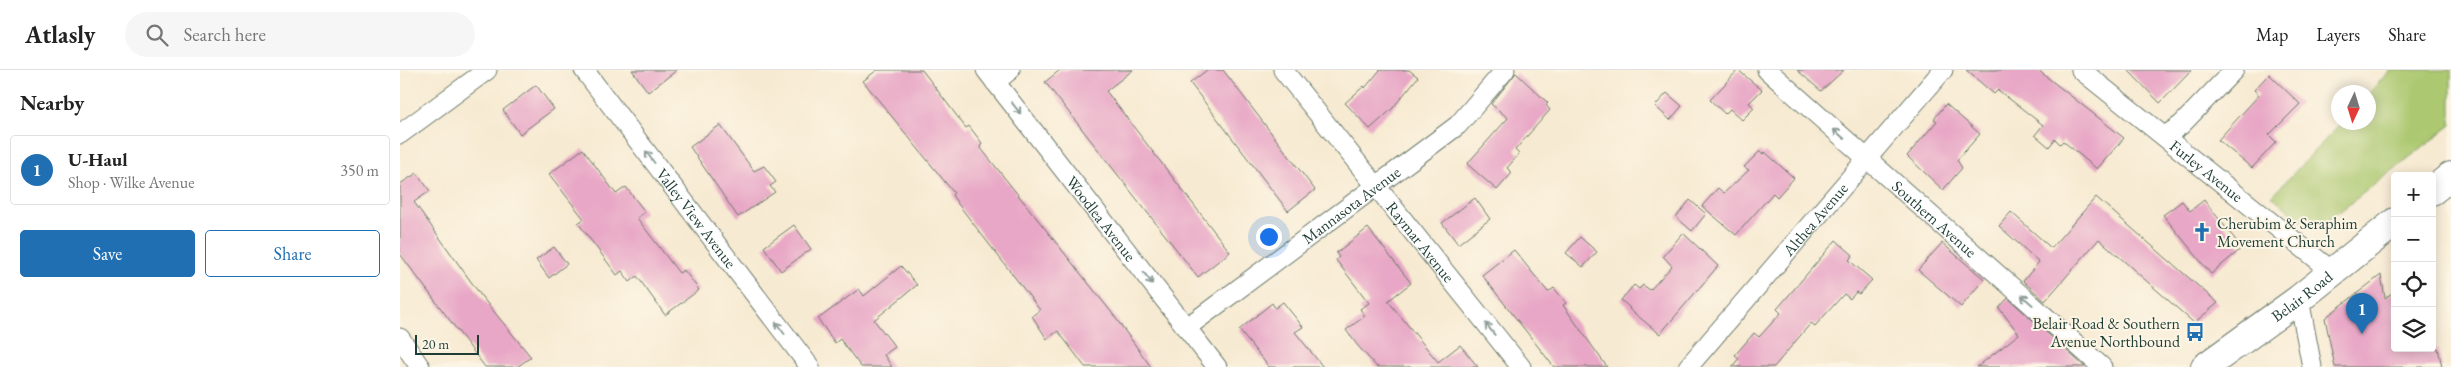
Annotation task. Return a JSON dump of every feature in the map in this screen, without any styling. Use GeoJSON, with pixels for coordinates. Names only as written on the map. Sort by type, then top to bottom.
{"type":"FeatureCollection","features":[{"type":"Feature","properties":{"kind":"main road"},"geometry":{"type":"LineString","coordinates":[[2436,189],[2451,176]]}},
{"type":"Feature","properties":{"kind":"main road","name":"Belair Road"},"geometry":{"type":"LineString","coordinates":[[2205,367],[2299,299],[2391,225]]}},
{"type":"Feature","properties":{"kind":"street"},"geometry":{"type":"LineString","coordinates":[[400,134],[487,70]]}},
{"type":"Feature","properties":{"kind":"street","name":"Valley View Avenue"},"geometry":{"type":"LineString","coordinates":[[584,70],[810,367]]}},
{"type":"Feature","properties":{"kind":"street"},"geometry":{"type":"LineString","coordinates":[[990,76],[1010,70]]}},
{"type":"Feature","properties":{"kind":"street","name":"Raymar Avenue"},"geometry":{"type":"LineString","coordinates":[[1283,70],[1521,367]]}},
{"type":"Feature","properties":{"kind":"street","name":"Mannasota Avenue"},"geometry":{"type":"LineString","coordinates":[[1186,328],[1458,125],[1505,70]]}},
{"type":"Feature","properties":{"kind":"street","name":"Southern Avenue"},"geometry":{"type":"LineString","coordinates":[[1767,70],[2102,367]]}},
{"type":"Feature","properties":{"kind":"street","name":"Althea Avenue"},"geometry":{"type":"LineString","coordinates":[[1688,367],[1866,157],[1943,70]]}},
{"type":"Feature","properties":{"kind":"street","name":"Furley Avenue"},"geometry":{"type":"LineString","coordinates":[[2081,70],[2333,272]]}},
{"type":"Feature","properties":{"kind":"street"},"geometry":{"type":"LineString","coordinates":[[2164,136],[2182,125],[2234,70]]}},
{"type":"Feature","properties":{"kind":"street","name":"Woodlea Avenue"},"geometry":{"type":"LineString","coordinates":[[990,76],[1217,367]]}},
{"type":"Feature","properties":{"kind":"street"},"geometry":{"type":"LineString","coordinates":[[2299,299],[2312,367]]}},
{"type":"Feature","properties":{"kind":"street"},"geometry":{"type":"LineString","coordinates":[[400,338],[420,367]]}},
{"type":"Feature","properties":{"kind":"green space"},"geometry":{"type":"Polygon","coordinates":[[[2390,70],[2451,70],[2451,125],[2329,220],[2313,228],[2302,222],[2272,196],[2334,130],[2376,130],[2376,85],[2390,70]]]}},
{"type":"Feature","properties":{"kind":"building"},"geometry":{"type":"Polygon","coordinates":[[[632,70],[677,70],[648,92],[632,70]]]}},
{"type":"Feature","properties":{"kind":"building"},"geometry":{"type":"Polygon","coordinates":[[[877,70],[922,70],[966,128],[969,126],[982,143],[980,147],[1112,313],[1151,367],[1085,367],[1058,331],[1047,339],[1032,316],[1040,310],[958,204],[952,195],[954,193],[863,81],[877,70]]]}},
{"type":"Feature","properties":{"kind":"building"},"geometry":{"type":"Polygon","coordinates":[[[1060,70],[1133,70],[1106,91],[1230,252],[1198,277],[1045,82],[1060,70]]]}},
{"type":"Feature","properties":{"kind":"building"},"geometry":{"type":"Polygon","coordinates":[[[1207,70],[1223,70],[1315,190],[1288,211],[1190,83],[1207,70]]]}},
{"type":"Feature","properties":{"kind":"building"},"geometry":{"type":"Polygon","coordinates":[[[1380,70],[1409,70],[1418,77],[1392,109],[1370,129],[1345,103],[1364,86],[1365,88],[1380,70]]]}},
{"type":"Feature","properties":{"kind":"building"},"geometry":{"type":"Polygon","coordinates":[[[1738,70],[1762,90],[1749,103],[1754,108],[1742,120],[1730,109],[1725,114],[1710,100],[1738,70]]]}},
{"type":"Feature","properties":{"kind":"building"},"geometry":{"type":"Polygon","coordinates":[[[1797,70],[1844,70],[1821,91],[1797,70]]]}},
{"type":"Feature","properties":{"kind":"building"},"geometry":{"type":"Polygon","coordinates":[[[1966,70],[2038,70],[2124,138],[2097,169],[2063,141],[2060,144],[2055,139],[2049,147],[2035,135],[2043,125],[1998,90],[1994,94],[1966,70]]]}},
{"type":"Feature","properties":{"kind":"building"},"geometry":{"type":"Polygon","coordinates":[[[2128,70],[2192,70],[2160,103],[2128,70]]]}},
{"type":"Feature","properties":{"kind":"building"},"geometry":{"type":"Polygon","coordinates":[[[1516,73],[1548,103],[1546,105],[1550,110],[1515,150],[1519,154],[1507,168],[1512,173],[1497,190],[1467,164],[1508,118],[1491,104],[1516,73]]]}},
{"type":"Feature","properties":{"kind":"building"},"geometry":{"type":"Polygon","coordinates":[[[2269,74],[2300,104],[2269,135],[2276,142],[2252,168],[2218,140],[2259,95],[2254,90],[2269,74]]]}},
{"type":"Feature","properties":{"kind":"building"},"geometry":{"type":"Polygon","coordinates":[[[536,85],[554,109],[520,134],[503,110],[536,85]]]}},
{"type":"Feature","properties":{"kind":"building"},"geometry":{"type":"Polygon","coordinates":[[[1667,93],[1682,106],[1670,120],[1655,106],[1667,93]]]}},
{"type":"Feature","properties":{"kind":"building"},"geometry":{"type":"Polygon","coordinates":[[[1946,104],[1980,134],[1957,160],[1962,168],[1943,190],[1907,156],[1937,121],[1934,119],[1946,104]]]}},
{"type":"Feature","properties":{"kind":"building"},"geometry":{"type":"Polygon","coordinates":[[[720,125],[754,171],[764,166],[776,182],[770,186],[775,192],[738,217],[690,147],[720,125]]]}},
{"type":"Feature","properties":{"kind":"building"},"geometry":{"type":"Polygon","coordinates":[[[583,149],[616,194],[626,187],[645,212],[637,218],[679,273],[684,270],[699,290],[665,315],[637,276],[630,282],[622,271],[617,275],[578,223],[584,219],[549,174],[583,149]]]}},
{"type":"Feature","properties":{"kind":"building"},"geometry":{"type":"Polygon","coordinates":[[[1760,151],[1763,154],[1765,152],[1794,178],[1777,197],[1773,193],[1736,235],[1702,206],[1718,188],[1724,193],[1749,170],[1744,167],[1760,151]]]}},
{"type":"Feature","properties":{"kind":"building"},"geometry":{"type":"Polygon","coordinates":[[[417,173],[430,191],[414,202],[482,297],[531,357],[517,367],[485,367],[400,254],[400,184],[417,173]]]}},
{"type":"Feature","properties":{"kind":"building"},"geometry":{"type":"Polygon","coordinates":[[[2096,197],[2218,303],[2194,323],[2099,239],[2045,301],[2023,281],[2039,262],[1999,226],[2011,212],[2051,248],[2096,197]]]}},
{"type":"Feature","properties":{"kind":"building"},"geometry":{"type":"Polygon","coordinates":[[[1475,198],[1490,219],[1458,244],[1442,223],[1475,198]]]}},
{"type":"Feature","properties":{"kind":"building"},"geometry":{"type":"Polygon","coordinates":[[[1690,200],[1706,214],[1692,231],[1676,217],[1690,200]]]}},
{"type":"Feature","properties":{"kind":"building","name":"Cherubim & Seraphim Movement Church"},"geometry":{"type":"Polygon","coordinates":[[[2204,200],[2242,248],[2211,274],[2163,215],[2182,201],[2190,211],[2204,200]]]}},
{"type":"Feature","properties":{"kind":"building"},"geometry":{"type":"Polygon","coordinates":[[[794,225],[811,249],[781,271],[764,247],[794,225]]]}},
{"type":"Feature","properties":{"kind":"building"},"geometry":{"type":"Polygon","coordinates":[[[1368,228],[1411,283],[1388,301],[1438,362],[1460,345],[1478,367],[1377,367],[1358,346],[1346,330],[1365,316],[1360,309],[1369,303],[1336,260],[1339,257],[1336,253],[1368,228]]]}},
{"type":"Feature","properties":{"kind":"building"},"geometry":{"type":"Polygon","coordinates":[[[1683,233],[1718,266],[1660,334],[1629,309],[1621,300],[1634,285],[1639,289],[1643,285],[1650,290],[1672,266],[1663,256],[1683,233]]]}},
{"type":"Feature","properties":{"kind":"building"},"geometry":{"type":"Polygon","coordinates":[[[1580,237],[1597,252],[1583,267],[1566,253],[1580,237]]]}},
{"type":"Feature","properties":{"kind":"building"},"geometry":{"type":"Polygon","coordinates":[[[1836,240],[1853,255],[1849,260],[1872,280],[1859,294],[1856,292],[1850,299],[1844,294],[1815,326],[1811,323],[1774,367],[1732,367],[1739,358],[1735,355],[1754,333],[1759,337],[1781,313],[1777,309],[1836,240]]]}},
{"type":"Feature","properties":{"kind":"building"},"geometry":{"type":"Polygon","coordinates":[[[1942,243],[1984,279],[1961,307],[1918,270],[1942,243]]]}},
{"type":"Feature","properties":{"kind":"building"},"geometry":{"type":"Polygon","coordinates":[[[554,247],[567,264],[549,278],[536,260],[554,247]]]}},
{"type":"Feature","properties":{"kind":"building"},"geometry":{"type":"Polygon","coordinates":[[[1514,250],[1548,292],[1554,288],[1566,303],[1563,305],[1607,367],[1554,367],[1482,275],[1514,250]]]}},
{"type":"Feature","properties":{"kind":"building"},"geometry":{"type":"Polygon","coordinates":[[[901,266],[917,285],[874,320],[895,347],[884,355],[892,367],[861,367],[840,339],[835,343],[818,319],[859,289],[864,296],[901,266]]]}},
{"type":"Feature","properties":{"kind":"building"},"geometry":{"type":"Polygon","coordinates":[[[2381,275],[2385,298],[2391,294],[2391,352],[2436,352],[2436,348],[2438,348],[2442,367],[2335,367],[2325,318],[2381,275]]]}},
{"type":"Feature","properties":{"kind":"building"},"geometry":{"type":"Polygon","coordinates":[[[2008,298],[2085,367],[1977,367],[2019,334],[1999,308],[2008,298]]]}},
{"type":"Feature","properties":{"kind":"building"},"geometry":{"type":"Polygon","coordinates":[[[1283,302],[1303,327],[1295,332],[1323,367],[1269,367],[1239,330],[1272,303],[1275,308],[1283,302]]]}},
{"type":"Feature","properties":{"kind":"place","name":"Cherubim & Seraphim Movement Church"},"geometry":{"type":"Point","coordinates":[2202,232]}},
{"type":"Feature","properties":{"kind":"place","name":"Belair Road & Southern Avenue Northbound"},"geometry":{"type":"Point","coordinates":[2195,332]}},
{"type":"Feature","properties":{"kind":"place","name":"U-Haul"},"geometry":{"type":"Point","coordinates":[2362,334]}}]}
